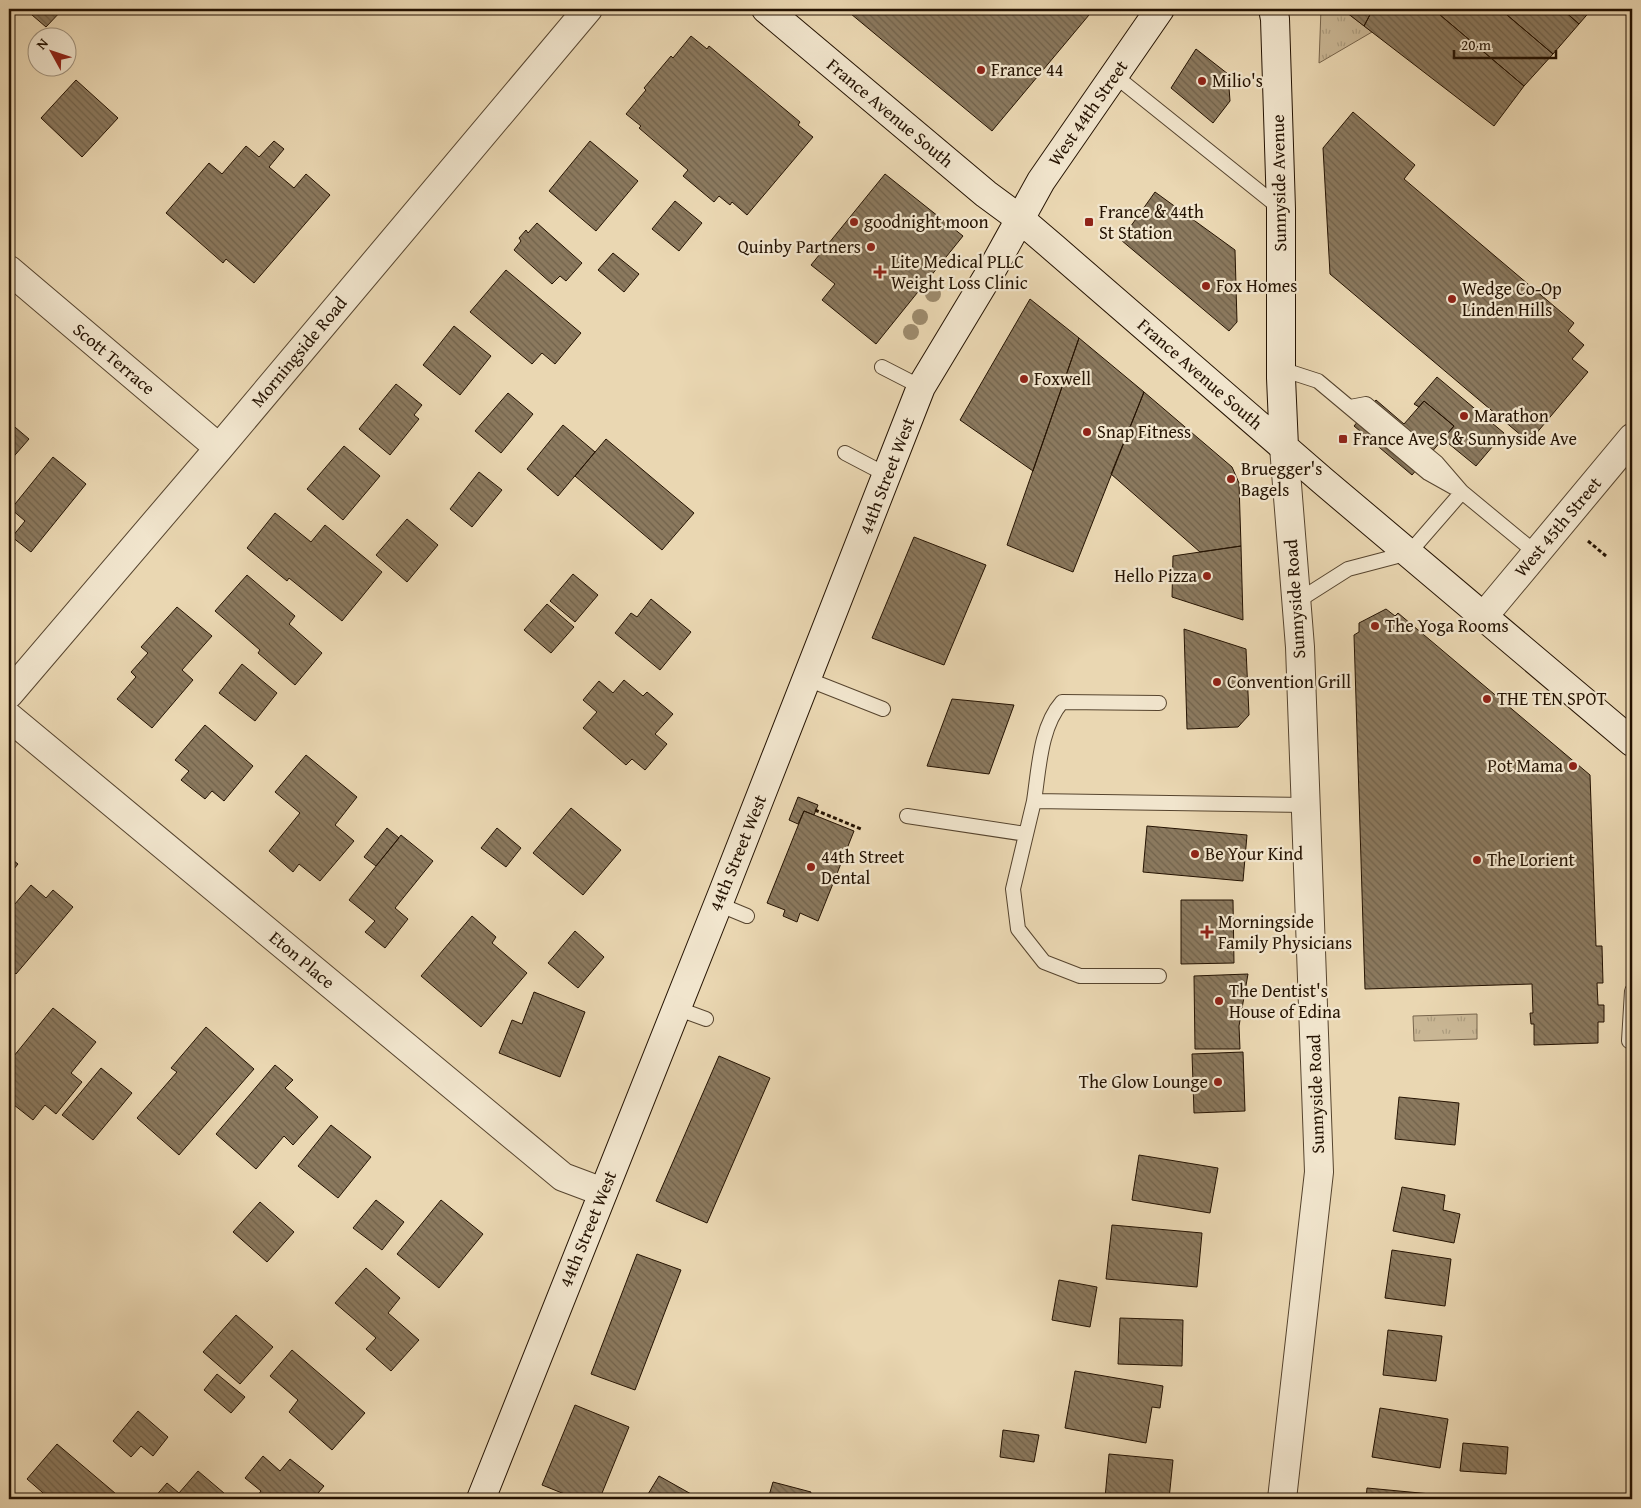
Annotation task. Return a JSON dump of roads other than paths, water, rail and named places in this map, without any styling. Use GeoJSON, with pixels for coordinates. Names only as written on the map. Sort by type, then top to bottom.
{"type":"FeatureCollection","features":[{"type":"Feature","properties":{"kind":"street","name":"Morningside Road"},"geometry":{"type":"LineString","coordinates":[[9,694],[219,448],[588,9]]}},
{"type":"Feature","properties":{"kind":"street","name":"France Avenue South"},"geometry":{"type":"LineString","coordinates":[[766,9],[986,194],[1020,219],[1284,448],[1632,742]]}},
{"type":"Feature","properties":{"kind":"street","name":"West 44th Street"},"geometry":{"type":"LineString","coordinates":[[1020,219],[1041,181],[1160,9]]}},
{"type":"Feature","properties":{"kind":"street","name":"Sunnyside Avenue"},"geometry":{"type":"LineString","coordinates":[[1273,9],[1275,19],[1281,209],[1281,369],[1284,448]]}},
{"type":"Feature","properties":{"kind":"street","name":"44th Street West"},"geometry":{"type":"LineString","coordinates":[[481,1499],[922,387],[1020,219]]}},
{"type":"Feature","properties":{"kind":"street","name":"Scott Terrace"},"geometry":{"type":"LineString","coordinates":[[9,270],[219,448]]}},
{"type":"Feature","properties":{"kind":"street","name":"West 45th Street"},"geometry":{"type":"LineString","coordinates":[[1483,617],[1632,438]]}},
{"type":"Feature","properties":{"kind":"street","name":"Sunnyside Road"},"geometry":{"type":"LineString","coordinates":[[1282,1499],[1319,1172],[1306,805],[1296,602],[1284,448]]}},
{"type":"Feature","properties":{"kind":"street","name":"Eton Place"},"geometry":{"type":"LineString","coordinates":[[9,717],[564,1177],[603,1192]]}},
{"type":"Feature","properties":{"kind":"lane"},"geometry":{"type":"LineString","coordinates":[[1114,75],[1281,209]]}},
{"type":"Feature","properties":{"kind":"lane"},"geometry":{"type":"LineString","coordinates":[[882,367],[922,387]]}},
{"type":"Feature","properties":{"kind":"lane"},"geometry":{"type":"LineString","coordinates":[[1281,369],[1318,381],[1428,473],[1462,492],[1536,553]]}},
{"type":"Feature","properties":{"kind":"lane"},"geometry":{"type":"LineString","coordinates":[[845,454],[887,475]]}},
{"type":"Feature","properties":{"kind":"lane"},"geometry":{"type":"LineString","coordinates":[[1296,602],[1348,569],[1409,553],[1462,492]]}},
{"type":"Feature","properties":{"kind":"lane"},"geometry":{"type":"LineString","coordinates":[[807,679],[883,710]]}},
{"type":"Feature","properties":{"kind":"lane"},"geometry":{"type":"LineString","coordinates":[[1159,703],[1062,702],[1054,712],[1045,731],[1034,801],[1013,889],[1018,929],[1044,962],[1080,976],[1159,976]]}},
{"type":"Feature","properties":{"kind":"lane"},"geometry":{"type":"LineString","coordinates":[[1034,801],[1306,805]]}},
{"type":"Feature","properties":{"kind":"lane"},"geometry":{"type":"LineString","coordinates":[[907,816],[1026,834]]}},
{"type":"Feature","properties":{"kind":"lane"},"geometry":{"type":"LineString","coordinates":[[718,904],[748,916]]}},
{"type":"Feature","properties":{"kind":"lane"},"geometry":{"type":"LineString","coordinates":[[1629,1041],[1632,991]]}},
{"type":"Feature","properties":{"kind":"lane"},"geometry":{"type":"LineString","coordinates":[[676,1008],[706,1019]]}},
{"type":"Feature","properties":{"kind":"place","name":"France 44"},"geometry":{"type":"Point","coordinates":[981,70]}},
{"type":"Feature","properties":{"kind":"place","name":"Milio's"},"geometry":{"type":"Point","coordinates":[1202,81]}},
{"type":"Feature","properties":{"kind":"place","name":"goodnight moon"},"geometry":{"type":"Point","coordinates":[854,222]}},
{"type":"Feature","properties":{"kind":"place","name":"France & 44th St Station"},"geometry":{"type":"Point","coordinates":[1089,222]}},
{"type":"Feature","properties":{"kind":"place","name":"Quinby Partners"},"geometry":{"type":"Point","coordinates":[871,247]}},
{"type":"Feature","properties":{"kind":"place","name":"Lite Medical PLLC Weight Loss Clinic"},"geometry":{"type":"Point","coordinates":[880,272]}},
{"type":"Feature","properties":{"kind":"place","name":"Fox Homes"},"geometry":{"type":"Point","coordinates":[1206,286]}},
{"type":"Feature","properties":{"kind":"place","name":"Wedge Co-Op Linden Hills"},"geometry":{"type":"Point","coordinates":[1452,299]}},
{"type":"Feature","properties":{"kind":"place","name":"Foxwell"},"geometry":{"type":"Point","coordinates":[1024,379]}},
{"type":"Feature","properties":{"kind":"place","name":"Marathon"},"geometry":{"type":"Point","coordinates":[1464,416]}},
{"type":"Feature","properties":{"kind":"place","name":"Snap Fitness"},"geometry":{"type":"Point","coordinates":[1087,432]}},
{"type":"Feature","properties":{"kind":"place","name":"France Ave S & Sunnyside Ave"},"geometry":{"type":"Point","coordinates":[1343,439]}},
{"type":"Feature","properties":{"kind":"place","name":"Bruegger's Bagels"},"geometry":{"type":"Point","coordinates":[1231,479]}},
{"type":"Feature","properties":{"kind":"place","name":"Hello Pizza"},"geometry":{"type":"Point","coordinates":[1207,576]}},
{"type":"Feature","properties":{"kind":"place","name":"The Yoga Rooms"},"geometry":{"type":"Point","coordinates":[1375,626]}},
{"type":"Feature","properties":{"kind":"place","name":"Convention Grill"},"geometry":{"type":"Point","coordinates":[1217,682]}},
{"type":"Feature","properties":{"kind":"place","name":"THE TEN SPOT"},"geometry":{"type":"Point","coordinates":[1487,699]}},
{"type":"Feature","properties":{"kind":"place","name":"Pot Mama"},"geometry":{"type":"Point","coordinates":[1573,766]}},
{"type":"Feature","properties":{"kind":"place","name":"Be Your Kind"},"geometry":{"type":"Point","coordinates":[1195,854]}},
{"type":"Feature","properties":{"kind":"place","name":"The Lorient"},"geometry":{"type":"Point","coordinates":[1477,860]}},
{"type":"Feature","properties":{"kind":"place","name":"44th Street Dental"},"geometry":{"type":"Point","coordinates":[811,867]}},
{"type":"Feature","properties":{"kind":"place","name":"Morningside Family Physicians"},"geometry":{"type":"Point","coordinates":[1207,932]}},
{"type":"Feature","properties":{"kind":"place","name":"The Dentist's House of Edina"},"geometry":{"type":"Point","coordinates":[1219,1001]}},
{"type":"Feature","properties":{"kind":"place","name":"The Glow Lounge"},"geometry":{"type":"Point","coordinates":[1218,1082]}}]}
